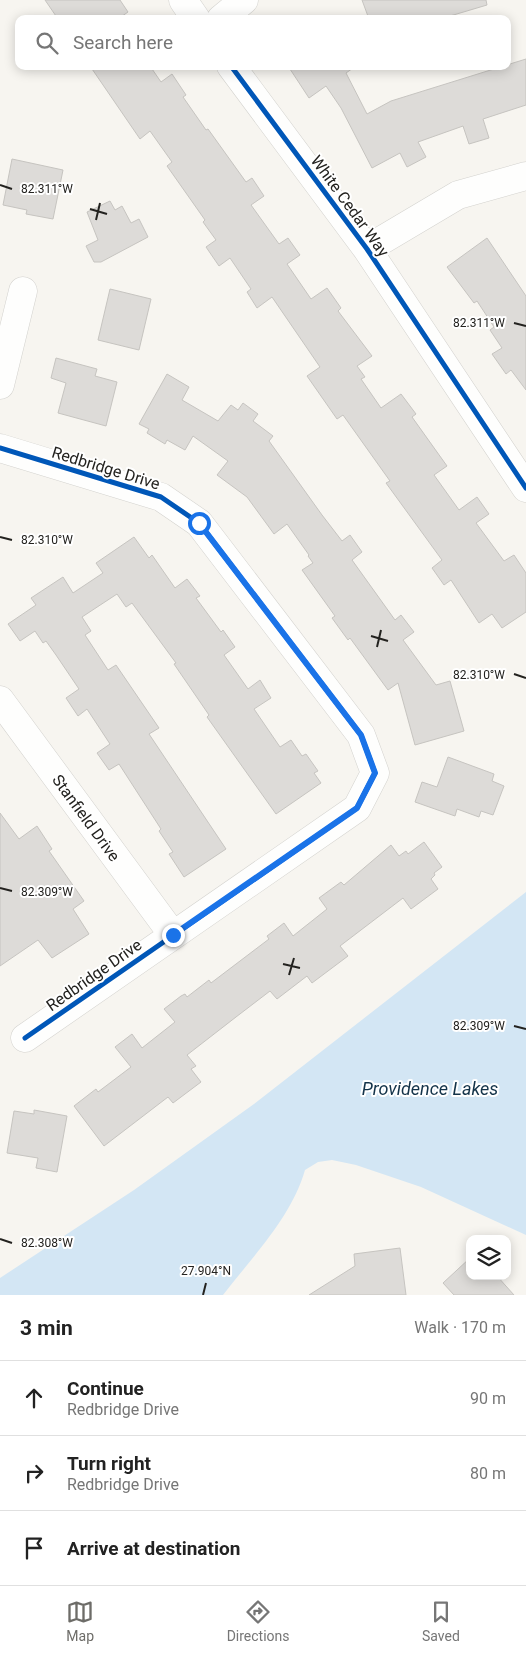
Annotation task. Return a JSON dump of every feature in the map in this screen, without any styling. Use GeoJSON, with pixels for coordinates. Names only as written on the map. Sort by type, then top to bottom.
{"type":"FeatureCollection","features":[{"type":"Feature","properties":{"kind":"street"},"geometry":{"type":"LineString","coordinates":[[183,0],[193,15]]}},
{"type":"Feature","properties":{"kind":"street"},"geometry":{"type":"LineString","coordinates":[[226,15],[244,0]]}},
{"type":"Feature","properties":{"kind":"street","name":"White Cedar Way"},"geometry":{"type":"LineString","coordinates":[[234,70],[367,249],[526,488]]}},
{"type":"Feature","properties":{"kind":"street"},"geometry":{"type":"LineString","coordinates":[[367,249],[458,195],[526,176]]}},
{"type":"Feature","properties":{"kind":"street"},"geometry":{"type":"LineString","coordinates":[[0,385],[23,291]]}},
{"type":"Feature","properties":{"kind":"street","name":"Redbridge Drive"},"geometry":{"type":"LineString","coordinates":[[0,448],[161,497],[199,523],[361,735],[375,773],[357,808],[25,1038]]}},
{"type":"Feature","properties":{"kind":"street","name":"Stanfield Drive"},"geometry":{"type":"LineString","coordinates":[[0,700],[173,935]]}},
{"type":"Feature","properties":{"kind":"water","name":"Providence Lakes"},"geometry":{"type":"Polygon","coordinates":[[[526,892],[526,1235],[421,1187],[356,1165],[332,1160],[318,1162],[305,1170],[299,1188],[281,1220],[223,1295],[0,1295],[0,1278],[134,1190],[254,1104],[526,892]]]}},
{"type":"Feature","properties":{"kind":"building"},"geometry":{"type":"Polygon","coordinates":[[[45,0],[120,0],[128,12],[124,15],[55,15],[45,0]]]}},
{"type":"Feature","properties":{"kind":"building"},"geometry":{"type":"Polygon","coordinates":[[[362,0],[486,0],[487,5],[453,15],[368,15],[362,0]]]}},
{"type":"Feature","properties":{"kind":"building"},"geometry":{"type":"Polygon","coordinates":[[[526,59],[526,105],[483,119],[489,138],[469,144],[463,126],[418,142],[426,157],[407,167],[400,153],[372,168],[341,108],[326,86],[309,98],[291,70],[350,70],[346,73],[367,114],[391,101],[491,70],[511,70],[511,64],[526,59]]]}},
{"type":"Feature","properties":{"kind":"building"},"geometry":{"type":"Polygon","coordinates":[[[93,70],[153,70],[161,82],[172,74],[186,95],[183,97],[206,130],[208,129],[246,182],[252,178],[264,196],[251,205],[279,244],[288,238],[300,255],[287,264],[311,299],[327,288],[341,308],[338,311],[372,356],[357,366],[365,377],[361,379],[381,408],[401,394],[416,414],[412,417],[447,466],[434,475],[459,510],[477,497],[489,514],[476,523],[504,561],[514,555],[526,573],[526,612],[502,628],[492,614],[479,623],[451,580],[444,585],[432,568],[442,560],[386,483],[390,481],[343,415],[337,419],[307,376],[320,367],[272,297],[257,308],[247,292],[251,289],[230,258],[219,266],[206,247],[216,240],[203,222],[205,220],[167,166],[172,162],[150,131],[140,139],[93,70]]]}},
{"type":"Feature","properties":{"kind":"building"},"geometry":{"type":"Polygon","coordinates":[[[12,159],[63,170],[53,219],[26,214],[27,210],[3,205],[12,159]]]}},
{"type":"Feature","properties":{"kind":"building"},"geometry":{"type":"Polygon","coordinates":[[[110,201],[115,210],[122,206],[131,223],[139,219],[148,237],[101,262],[94,262],[86,246],[98,240],[87,212],[110,201]]]}},
{"type":"Feature","properties":{"kind":"building"},"geometry":{"type":"Polygon","coordinates":[[[487,238],[526,296],[526,390],[511,370],[506,374],[492,354],[502,348],[490,330],[494,327],[477,301],[474,303],[447,267],[487,238]]]}},
{"type":"Feature","properties":{"kind":"building"},"geometry":{"type":"Polygon","coordinates":[[[110,289],[151,299],[139,350],[98,340],[110,289]]]}},
{"type":"Feature","properties":{"kind":"building"},"geometry":{"type":"Polygon","coordinates":[[[56,358],[97,369],[95,376],[117,382],[106,426],[58,413],[66,383],[51,378],[56,358]]]}},
{"type":"Feature","properties":{"kind":"building"},"geometry":{"type":"Polygon","coordinates":[[[167,374],[189,387],[182,400],[218,421],[231,405],[238,410],[243,403],[258,414],[253,421],[273,436],[269,441],[322,515],[342,541],[350,535],[362,552],[352,560],[395,620],[401,615],[414,632],[403,640],[436,685],[450,681],[464,731],[415,745],[398,683],[388,690],[350,638],[348,640],[332,618],[335,616],[302,570],[313,563],[287,524],[274,534],[247,497],[217,475],[228,461],[193,436],[185,450],[167,440],[165,444],[147,433],[149,429],[139,424],[167,374]]]}},
{"type":"Feature","properties":{"kind":"building"},"geometry":{"type":"Polygon","coordinates":[[[134,537],[149,558],[152,555],[175,588],[187,579],[200,596],[196,598],[221,632],[223,630],[235,647],[224,655],[248,689],[260,680],[271,698],[254,709],[280,747],[291,740],[302,756],[306,754],[318,771],[314,773],[321,783],[276,814],[207,717],[209,715],[174,664],[176,663],[132,603],[126,607],[117,594],[82,617],[91,631],[85,635],[108,670],[116,665],[159,728],[149,734],[226,849],[184,877],[169,854],[173,852],[159,831],[161,829],[119,764],[109,770],[97,753],[110,744],[87,709],[78,716],[66,698],[79,689],[56,655],[46,641],[43,643],[35,631],[20,641],[8,624],[36,605],[31,598],[63,577],[73,593],[103,573],[96,563],[134,537]]]}},
{"type":"Feature","properties":{"kind":"building"},"geometry":{"type":"Polygon","coordinates":[[[448,757],[494,774],[492,781],[504,786],[493,815],[481,811],[479,817],[457,809],[455,816],[415,802],[422,782],[437,787],[448,757]]]}},
{"type":"Feature","properties":{"kind":"building"},"geometry":{"type":"Polygon","coordinates":[[[0,813],[19,839],[37,826],[52,849],[49,851],[84,901],[73,909],[89,934],[52,958],[38,940],[0,966],[0,813]]]}},
{"type":"Feature","properties":{"kind":"building"},"geometry":{"type":"Polygon","coordinates":[[[424,842],[442,867],[434,873],[435,875],[431,879],[438,889],[411,909],[403,898],[340,946],[348,956],[312,983],[307,976],[277,999],[270,991],[236,1017],[187,1055],[196,1066],[191,1069],[201,1082],[173,1103],[168,1097],[104,1146],[74,1106],[96,1089],[98,1092],[131,1067],[115,1047],[132,1034],[142,1048],[175,1022],[164,1009],[181,996],[185,994],[187,997],[209,980],[211,983],[269,939],[267,936],[284,923],[293,936],[327,909],[319,898],[341,882],[344,885],[391,845],[399,856],[406,851],[408,854],[424,842]]]}},
{"type":"Feature","properties":{"kind":"building"},"geometry":{"type":"Polygon","coordinates":[[[34,1110],[67,1116],[57,1172],[36,1168],[38,1158],[7,1153],[14,1111],[34,1114],[34,1110]]]}},
{"type":"Feature","properties":{"kind":"building"},"geometry":{"type":"Polygon","coordinates":[[[400,1248],[406,1295],[309,1295],[355,1266],[354,1254],[400,1248]]]}},
{"type":"Feature","properties":{"kind":"building"},"geometry":{"type":"Polygon","coordinates":[[[466,1262],[466,1280],[501,1280],[514,1295],[454,1295],[443,1283],[466,1262]]]}},
{"type":"Feature","properties":{"kind":"cycle path"},"geometry":{"type":"LineString","coordinates":[[234,70],[367,249],[526,488]]}},
{"type":"Feature","properties":{"kind":"cycle path"},"geometry":{"type":"LineString","coordinates":[[0,448],[161,497],[199,523],[361,735],[375,773],[357,808],[25,1038]]}},
{"type":"Feature","properties":{"kind":"route"},"geometry":{"type":"LineString","coordinates":[[173,935],[357,808],[375,773],[361,735],[199,523]]}}]}
